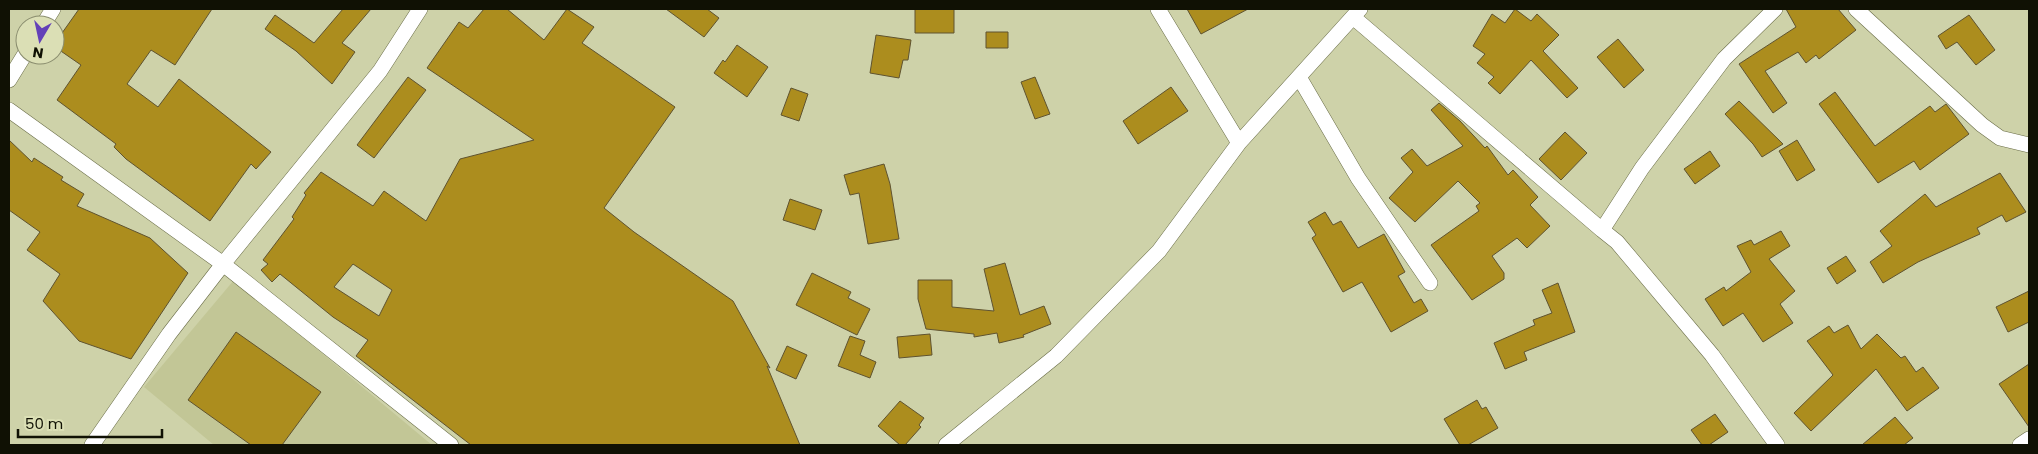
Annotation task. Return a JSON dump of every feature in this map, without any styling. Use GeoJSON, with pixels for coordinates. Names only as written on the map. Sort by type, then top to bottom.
{"type":"FeatureCollection","features":[{"type":"Feature","properties":{"kind":"street"},"geometry":{"type":"LineString","coordinates":[[92,445],[169,334],[223,264],[380,70],[420,9]]}},
{"type":"Feature","properties":{"kind":"street"},"geometry":{"type":"LineString","coordinates":[[1158,9],[1239,143]]}},
{"type":"Feature","properties":{"kind":"street"},"geometry":{"type":"LineString","coordinates":[[1602,230],[1642,168],[1724,60],[1775,9]]}},
{"type":"Feature","properties":{"kind":"street"},"geometry":{"type":"LineString","coordinates":[[1856,9],[1982,125],[2000,138],[2029,146]]}},
{"type":"Feature","properties":{"kind":"street"},"geometry":{"type":"LineString","coordinates":[[946,445],[1056,356],[1158,251],[1239,143],[1356,13],[1617,242],[1712,355],[1777,445]]}},
{"type":"Feature","properties":{"kind":"street"},"geometry":{"type":"LineString","coordinates":[[9,80],[18,65]]}},
{"type":"Feature","properties":{"kind":"street"},"geometry":{"type":"LineString","coordinates":[[1299,77],[1358,178],[1430,283]]}},
{"type":"Feature","properties":{"kind":"street"},"geometry":{"type":"LineString","coordinates":[[9,110],[223,264],[451,445]]}},
{"type":"Feature","properties":{"kind":"street"},"geometry":{"type":"LineString","coordinates":[[2020,445],[2029,439]]}},
{"type":"Feature","properties":{"kind":"shaded area"},"geometry":{"type":"Polygon","coordinates":[[[234,280],[432,445],[214,445],[144,387],[234,280]]]}},
{"type":"Feature","properties":{"kind":"building"},"geometry":{"type":"Polygon","coordinates":[[[79,9],[212,9],[175,65],[151,50],[127,84],[158,107],[179,79],[271,152],[256,169],[251,164],[210,221],[126,159],[114,147],[116,144],[57,100],[81,65],[65,54],[65,29],[79,9]]]}},
{"type":"Feature","properties":{"kind":"building"},"geometry":{"type":"Polygon","coordinates":[[[343,9],[371,9],[342,43],[355,52],[332,84],[296,51],[265,29],[275,15],[314,43],[343,9]]]}},
{"type":"Feature","properties":{"kind":"building"},"geometry":{"type":"Polygon","coordinates":[[[484,9],[507,9],[544,40],[567,9],[594,27],[582,43],[675,107],[604,208],[634,232],[733,301],[770,368],[767,366],[800,445],[471,445],[356,356],[368,340],[333,317],[280,274],[272,282],[261,270],[268,264],[263,260],[294,219],[292,217],[306,195],[304,193],[321,172],[373,206],[384,191],[426,221],[460,159],[534,140],[427,68],[459,22],[468,28],[484,9]],[[353,264],[334,287],[379,316],[392,290],[353,264]]]}},
{"type":"Feature","properties":{"kind":"building"},"geometry":{"type":"Polygon","coordinates":[[[666,9],[707,9],[719,18],[704,37],[666,9]]]}},
{"type":"Feature","properties":{"kind":"building"},"geometry":{"type":"Polygon","coordinates":[[[915,9],[954,9],[954,33],[915,33],[915,9]]]}},
{"type":"Feature","properties":{"kind":"building"},"geometry":{"type":"Polygon","coordinates":[[[1187,9],[1248,9],[1201,34],[1187,9]]]}},
{"type":"Feature","properties":{"kind":"building"},"geometry":{"type":"Polygon","coordinates":[[[1515,9],[1531,21],[1537,14],[1559,35],[1543,51],[1578,88],[1567,98],[1531,60],[1500,94],[1488,83],[1494,77],[1477,63],[1485,54],[1473,46],[1492,14],[1505,23],[1515,9]]]}},
{"type":"Feature","properties":{"kind":"building"},"geometry":{"type":"Polygon","coordinates":[[[1786,9],[1838,9],[1856,30],[1819,59],[1816,55],[1806,63],[1798,52],[1765,71],[1787,103],[1773,113],[1739,64],[1796,27],[1786,9]]]}},
{"type":"Feature","properties":{"kind":"building"},"geometry":{"type":"Polygon","coordinates":[[[1969,15],[1995,50],[1976,65],[1957,42],[1946,49],[1938,36],[1969,15]]]}},
{"type":"Feature","properties":{"kind":"building"},"geometry":{"type":"Polygon","coordinates":[[[986,32],[1008,32],[1008,48],[986,48],[986,32]]]}},
{"type":"Feature","properties":{"kind":"building"},"geometry":{"type":"Polygon","coordinates":[[[876,35],[911,40],[908,60],[903,60],[899,78],[870,73],[876,35]]]}},
{"type":"Feature","properties":{"kind":"building"},"geometry":{"type":"Polygon","coordinates":[[[1618,39],[1644,70],[1624,88],[1597,57],[1618,39]]]}},
{"type":"Feature","properties":{"kind":"building"},"geometry":{"type":"Polygon","coordinates":[[[737,45],[768,67],[747,97],[714,73],[723,60],[725,62],[737,45]]]}},
{"type":"Feature","properties":{"kind":"building"},"geometry":{"type":"Polygon","coordinates":[[[408,77],[426,90],[374,158],[357,145],[408,77]]]}},
{"type":"Feature","properties":{"kind":"building"},"geometry":{"type":"Polygon","coordinates":[[[1035,77],[1050,114],[1035,119],[1021,82],[1035,77]]]}},
{"type":"Feature","properties":{"kind":"building"},"geometry":{"type":"Polygon","coordinates":[[[1171,87],[1188,111],[1138,144],[1123,121],[1171,87]]]}},
{"type":"Feature","properties":{"kind":"building"},"geometry":{"type":"Polygon","coordinates":[[[791,88],[808,94],[799,121],[781,115],[791,88]]]}},
{"type":"Feature","properties":{"kind":"building"},"geometry":{"type":"Polygon","coordinates":[[[1835,92],[1875,146],[1930,106],[1935,112],[1946,104],[1969,134],[1920,170],[1914,161],[1878,183],[1819,104],[1835,92]]]}},
{"type":"Feature","properties":{"kind":"building"},"geometry":{"type":"Polygon","coordinates":[[[1739,101],[1783,144],[1762,157],[1753,144],[1725,114],[1739,101]]]}},
{"type":"Feature","properties":{"kind":"building"},"geometry":{"type":"Polygon","coordinates":[[[1439,103],[1460,121],[1485,148],[1487,146],[1508,175],[1513,170],[1538,197],[1530,205],[1550,226],[1527,248],[1517,238],[1492,256],[1504,273],[1504,279],[1472,300],[1431,245],[1479,211],[1476,206],[1480,203],[1458,181],[1415,222],[1389,198],[1413,172],[1401,158],[1412,149],[1427,166],[1463,146],[1431,110],[1439,103]]]}},
{"type":"Feature","properties":{"kind":"building"},"geometry":{"type":"Polygon","coordinates":[[[1565,132],[1587,153],[1561,180],[1539,159],[1565,132]]]}},
{"type":"Feature","properties":{"kind":"building"},"geometry":{"type":"Polygon","coordinates":[[[9,140],[32,162],[34,158],[63,177],[61,180],[84,194],[77,206],[150,238],[188,273],[131,359],[79,341],[43,301],[60,274],[27,250],[40,232],[9,210],[9,140]]]}},
{"type":"Feature","properties":{"kind":"building"},"geometry":{"type":"Polygon","coordinates":[[[1797,140],[1815,170],[1797,181],[1779,151],[1797,140]]]}},
{"type":"Feature","properties":{"kind":"building"},"geometry":{"type":"Polygon","coordinates":[[[1710,151],[1720,166],[1695,184],[1684,169],[1710,151]]]}},
{"type":"Feature","properties":{"kind":"building"},"geometry":{"type":"Polygon","coordinates":[[[884,164],[890,184],[899,239],[868,244],[859,193],[850,195],[844,175],[884,164]]]}},
{"type":"Feature","properties":{"kind":"building"},"geometry":{"type":"Polygon","coordinates":[[[2000,173],[2026,212],[2006,222],[2002,215],[1977,228],[1980,234],[1918,262],[1883,283],[1870,262],[1892,246],[1880,231],[1925,194],[1936,207],[2000,173]]]}},
{"type":"Feature","properties":{"kind":"building"},"geometry":{"type":"Polygon","coordinates":[[[790,199],[822,210],[815,230],[783,220],[790,199]]]}},
{"type":"Feature","properties":{"kind":"building"},"geometry":{"type":"Polygon","coordinates":[[[1325,212],[1333,225],[1341,221],[1358,248],[1384,234],[1405,272],[1398,276],[1414,303],[1421,299],[1428,311],[1391,332],[1362,282],[1343,292],[1312,238],[1316,235],[1308,222],[1325,212]]]}},
{"type":"Feature","properties":{"kind":"building"},"geometry":{"type":"Polygon","coordinates":[[[1781,231],[1790,246],[1769,259],[1795,291],[1780,304],[1793,323],[1763,342],[1743,313],[1723,326],[1705,299],[1724,287],[1726,291],[1751,272],[1737,246],[1751,240],[1754,245],[1781,231]]]}},
{"type":"Feature","properties":{"kind":"building"},"geometry":{"type":"Polygon","coordinates":[[[1846,256],[1856,271],[1837,284],[1827,268],[1846,256]]]}},
{"type":"Feature","properties":{"kind":"building"},"geometry":{"type":"Polygon","coordinates":[[[1005,263],[1020,315],[1044,306],[1051,324],[1023,335],[1024,337],[999,343],[997,333],[974,337],[974,334],[926,329],[918,299],[918,280],[952,280],[952,307],[994,311],[984,269],[1005,263]]]}},
{"type":"Feature","properties":{"kind":"building"},"geometry":{"type":"Polygon","coordinates":[[[812,273],[851,292],[848,298],[870,309],[857,335],[796,305],[812,273]]]}},
{"type":"Feature","properties":{"kind":"building"},"geometry":{"type":"Polygon","coordinates":[[[1558,283],[1575,332],[1524,352],[1527,360],[1505,369],[1494,343],[1535,325],[1533,320],[1552,313],[1542,290],[1558,283]]]}},
{"type":"Feature","properties":{"kind":"building"},"geometry":{"type":"Polygon","coordinates":[[[2029,291],[2029,322],[2008,332],[1996,307],[2029,291]]]}},
{"type":"Feature","properties":{"kind":"building"},"geometry":{"type":"Polygon","coordinates":[[[1848,325],[1861,349],[1877,334],[1901,358],[1905,356],[1916,372],[1923,367],[1939,388],[1907,411],[1876,369],[1811,431],[1794,413],[1833,375],[1807,341],[1829,326],[1834,333],[1848,325]]]}},
{"type":"Feature","properties":{"kind":"building"},"geometry":{"type":"Polygon","coordinates":[[[236,332],[321,392],[282,445],[251,445],[188,400],[236,332]]]}},
{"type":"Feature","properties":{"kind":"building"},"geometry":{"type":"Polygon","coordinates":[[[930,334],[932,355],[899,358],[897,337],[930,334]]]}},
{"type":"Feature","properties":{"kind":"building"},"geometry":{"type":"Polygon","coordinates":[[[850,336],[865,341],[860,355],[876,362],[870,378],[838,366],[850,336]]]}},
{"type":"Feature","properties":{"kind":"building"},"geometry":{"type":"Polygon","coordinates":[[[787,346],[807,355],[796,379],[776,370],[787,346]]]}},
{"type":"Feature","properties":{"kind":"building"},"geometry":{"type":"Polygon","coordinates":[[[2029,364],[2029,427],[1999,384],[2029,364]]]}},
{"type":"Feature","properties":{"kind":"building"},"geometry":{"type":"Polygon","coordinates":[[[1477,400],[1482,409],[1486,407],[1498,428],[1468,445],[1460,445],[1444,419],[1477,400]]]}},
{"type":"Feature","properties":{"kind":"building"},"geometry":{"type":"Polygon","coordinates":[[[900,401],[924,418],[919,425],[921,427],[905,445],[900,445],[878,426],[900,401]]]}},
{"type":"Feature","properties":{"kind":"building"},"geometry":{"type":"Polygon","coordinates":[[[1715,414],[1728,432],[1709,445],[1702,445],[1691,430],[1715,414]]]}},
{"type":"Feature","properties":{"kind":"building"},"geometry":{"type":"Polygon","coordinates":[[[1895,417],[1913,438],[1904,445],[1862,445],[1895,417]]]}}]}
